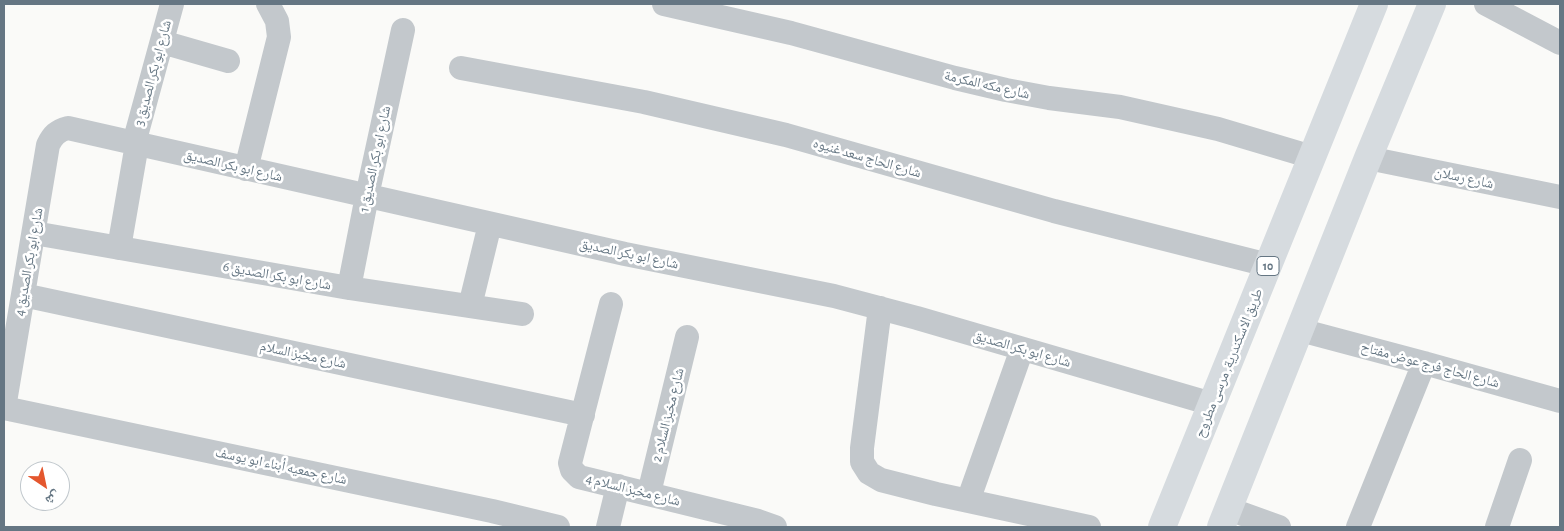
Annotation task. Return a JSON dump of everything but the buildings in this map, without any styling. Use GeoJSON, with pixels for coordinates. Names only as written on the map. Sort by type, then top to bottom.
{"type":"FeatureCollection","features":[{"type":"Feature","properties":{"kind":"main road","name":"طريق الاسكندرية, مرسى مطروح"},"geometry":{"type":"LineString","coordinates":[[1162,527],[1374,4]]}},
{"type":"Feature","properties":{"kind":"main road"},"geometry":{"type":"LineString","coordinates":[[1225,518],[1368,158],[1432,4]]}},
{"type":"Feature","properties":{"kind":"street","name":"شارع ابو بكر الصديق 3"},"geometry":{"type":"LineString","coordinates":[[119,248],[136,143],[172,4]]}},
{"type":"Feature","properties":{"kind":"street"},"geometry":{"type":"LineString","coordinates":[[246,169],[279,37],[277,21],[268,4]]}},
{"type":"Feature","properties":{"kind":"street","name":"شارع مكه المكرمة"},"geometry":{"type":"LineString","coordinates":[[664,4],[791,32],[955,78],[1006,90],[1049,98],[1120,107],[1218,129],[1312,157]]}},
{"type":"Feature","properties":{"kind":"street"},"geometry":{"type":"LineString","coordinates":[[1486,4],[1560,43]]}},
{"type":"Feature","properties":{"kind":"street","name":"شارع ابو بكر الصديق 1"},"geometry":{"type":"LineString","coordinates":[[349,288],[403,30]]}},
{"type":"Feature","properties":{"kind":"street"},"geometry":{"type":"LineString","coordinates":[[162,42],[228,61]]}},
{"type":"Feature","properties":{"kind":"street","name":"شارع الحاج سعد غنيوه"},"geometry":{"type":"LineString","coordinates":[[461,68],[644,102],[786,135],[1054,211],[1268,266]]}},
{"type":"Feature","properties":{"kind":"street","name":"شارع ابو بكر الصديق"},"geometry":{"type":"LineString","coordinates":[[48,145],[52,137],[59,130],[68,128],[625,254],[834,296],[1212,404]]}},
{"type":"Feature","properties":{"kind":"street","name":"شارع ابو بكر الصديق 4"},"geometry":{"type":"LineString","coordinates":[[4,408],[9,349],[23,295],[48,145]]}},
{"type":"Feature","properties":{"kind":"street","name":"شارع رسلان"},"geometry":{"type":"LineString","coordinates":[[1368,158],[1560,197]]}},
{"type":"Feature","properties":{"kind":"street"},"geometry":{"type":"LineString","coordinates":[[470,306],[490,224]]}},
{"type":"Feature","properties":{"kind":"street","name":"شارع ابو بكر الصديق 6"},"geometry":{"type":"LineString","coordinates":[[34,233],[349,288],[522,314]]}},
{"type":"Feature","properties":{"kind":"street","name":"شارع مخبز السلام"},"geometry":{"type":"LineString","coordinates":[[23,295],[583,415]]}},
{"type":"Feature","properties":{"kind":"street","name":"شارع مخبز السلام 4"},"geometry":{"type":"LineString","coordinates":[[612,304],[570,463],[572,470],[579,477],[776,527]]}},
{"type":"Feature","properties":{"kind":"street"},"geometry":{"type":"LineString","coordinates":[[880,308],[862,448],[862,462],[869,474],[881,480],[968,501],[1089,527]]}},
{"type":"Feature","properties":{"kind":"street","name":"شارع الحاج فرج عوض مفتاح"},"geometry":{"type":"LineString","coordinates":[[1300,330],[1560,401]]}},
{"type":"Feature","properties":{"kind":"street","name":"شارع مخبز السلام 2"},"geometry":{"type":"LineString","coordinates":[[649,494],[687,337]]}},
{"type":"Feature","properties":{"kind":"street"},"geometry":{"type":"LineString","coordinates":[[968,501],[1022,349]]}},
{"type":"Feature","properties":{"kind":"street"},"geometry":{"type":"LineString","coordinates":[[1358,527],[1424,363]]}},
{"type":"Feature","properties":{"kind":"street","name":"شارع جمعيه أبناء ابو يوسف"},"geometry":{"type":"LineString","coordinates":[[4,408],[490,519],[558,527]]}},
{"type":"Feature","properties":{"kind":"street"},"geometry":{"type":"LineString","coordinates":[[1497,527],[1520,460]]}},
{"type":"Feature","properties":{"kind":"street"},"geometry":{"type":"LineString","coordinates":[[608,527],[618,486]]}},
{"type":"Feature","properties":{"kind":"street"},"geometry":{"type":"LineString","coordinates":[[1225,518],[1279,527]]}}]}
